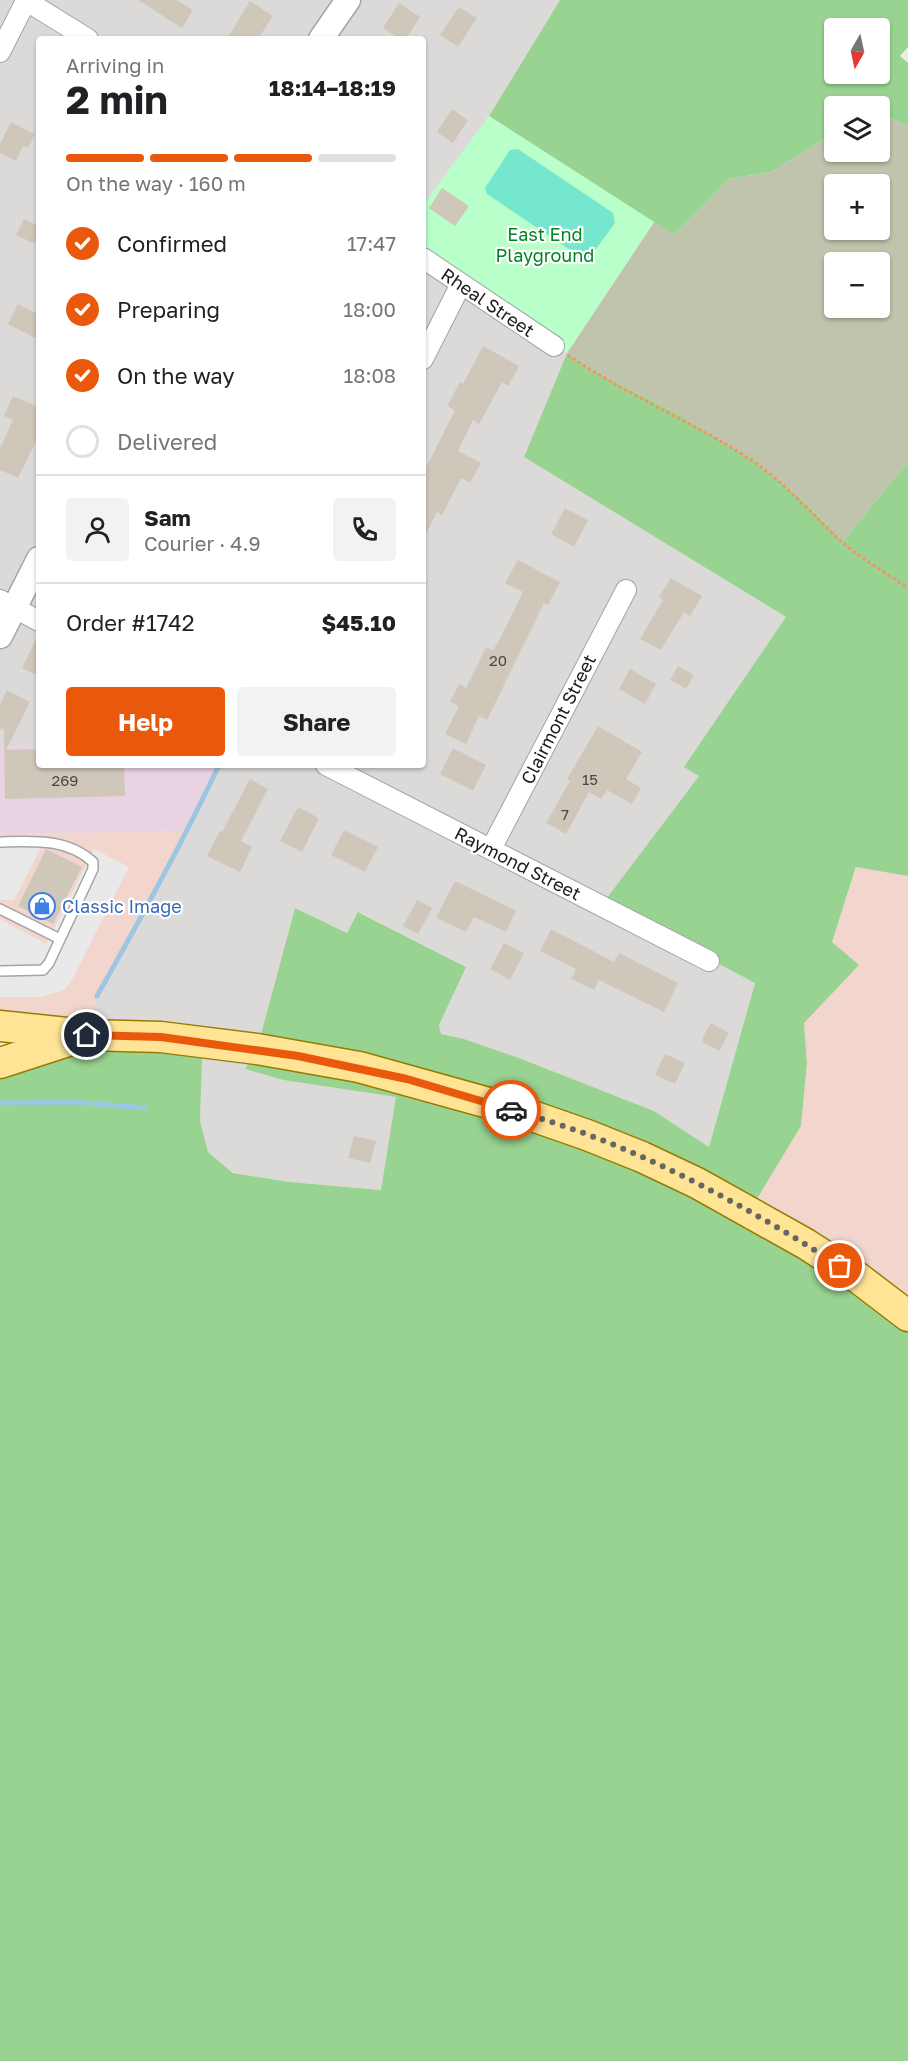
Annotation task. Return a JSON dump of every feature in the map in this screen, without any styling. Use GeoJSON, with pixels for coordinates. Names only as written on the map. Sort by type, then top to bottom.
{"type":"FeatureCollection","features":[{"type":"Feature","properties":{"kind":"main road"},"geometry":{"type":"LineString","coordinates":[[0,1026],[87,1035],[161,1037],[243,1047],[352,1066],[407,1079],[521,1112],[651,1161],[749,1211],[857,1276],[908,1316]]}},
{"type":"Feature","properties":{"kind":"main road"},"geometry":{"type":"LineString","coordinates":[[0,1063],[87,1035]]}},
{"type":"Feature","properties":{"kind":"street"},"geometry":{"type":"LineString","coordinates":[[0,52],[26,0],[83,36]]}},
{"type":"Feature","properties":{"kind":"street"},"geometry":{"type":"LineString","coordinates":[[323,36],[348,0]]}},
{"type":"Feature","properties":{"kind":"street","name":"Rheal Street"},"geometry":{"type":"LineString","coordinates":[[426,260],[554,346]]}},
{"type":"Feature","properties":{"kind":"street"},"geometry":{"type":"LineString","coordinates":[[426,354],[461,284]]}},
{"type":"Feature","properties":{"kind":"street"},"geometry":{"type":"LineString","coordinates":[[0,636],[7,604],[36,563]]}},
{"type":"Feature","properties":{"kind":"street","name":"Clairmont Street"},"geometry":{"type":"LineString","coordinates":[[491,849],[626,590]]}},
{"type":"Feature","properties":{"kind":"street"},"geometry":{"type":"LineString","coordinates":[[7,604],[36,619]]}},
{"type":"Feature","properties":{"kind":"street","name":"Raymond Street"},"geometry":{"type":"LineString","coordinates":[[332,768],[710,961]]}},
{"type":"Feature","properties":{"kind":"lane"},"geometry":{"type":"LineString","coordinates":[[0,842],[40,840],[56,843],[86,855],[93,862],[93,869],[49,963],[43,970],[0,971]]}},
{"type":"Feature","properties":{"kind":"lane"},"geometry":{"type":"LineString","coordinates":[[0,909],[60,939]]}},
{"type":"Feature","properties":{"kind":"path"},"geometry":{"type":"LineString","coordinates":[[554,346],[594,373],[675,414],[751,460],[795,495],[842,542],[908,588]]}},
{"type":"Feature","properties":{"kind":"shaded area"},"geometry":{"type":"Polygon","coordinates":[[[0,0],[560,0],[489,116],[426,201],[426,36],[36,36],[36,746],[0,747],[0,0]]]}},
{"type":"Feature","properties":{"kind":"shaded area"},"geometry":{"type":"Polygon","coordinates":[[[890,118],[908,125],[908,462],[843,541],[796,494],[752,459],[676,413],[594,371],[567,353],[654,222],[674,235],[729,179],[771,172],[824,139],[824,162],[890,162],[890,118]]]}},
{"type":"Feature","properties":{"kind":"shaded area"},"geometry":{"type":"Polygon","coordinates":[[[518,149],[613,213],[615,223],[590,257],[582,258],[487,194],[485,188],[510,150],[518,149]]]}},
{"type":"Feature","properties":{"kind":"shaded area"},"geometry":{"type":"Polygon","coordinates":[[[426,258],[567,353],[524,457],[786,617],[685,767],[699,776],[603,903],[755,983],[709,1147],[654,1111],[519,1058],[464,1039],[441,1034],[439,1025],[465,966],[359,912],[347,933],[295,908],[257,1049],[245,1069],[283,1080],[397,1097],[382,1190],[290,1182],[234,1173],[208,1153],[200,1121],[201,1058],[87,1035],[97,996],[151,903],[218,768],[426,768],[426,258]]]}},
{"type":"Feature","properties":{"kind":"shaded area"},"geometry":{"type":"Polygon","coordinates":[[[36,746],[36,768],[219,768],[189,831],[0,834],[0,747],[36,746]]]}},
{"type":"Feature","properties":{"kind":"shaded area"},"geometry":{"type":"Polygon","coordinates":[[[189,831],[151,903],[97,996],[87,1035],[0,1026],[0,834],[189,831]]]}},
{"type":"Feature","properties":{"kind":"shaded area"},"geometry":{"type":"Polygon","coordinates":[[[47,836],[14,900],[0,900],[0,838],[47,836]]]}},
{"type":"Feature","properties":{"kind":"shaded area"},"geometry":{"type":"Polygon","coordinates":[[[94,849],[129,867],[73,978],[65,990],[41,997],[0,997],[0,919],[46,944],[94,849]]]}},
{"type":"Feature","properties":{"kind":"shaded area"},"geometry":{"type":"Polygon","coordinates":[[[857,866],[908,876],[908,1318],[749,1212],[801,1126],[807,1063],[804,1023],[858,965],[832,942],[857,866]]]}},
{"type":"Feature","properties":{"kind":"green space"},"geometry":{"type":"Polygon","coordinates":[[[560,0],[908,0],[908,47],[900,56],[908,63],[908,125],[890,118],[890,96],[824,96],[824,139],[771,172],[729,179],[674,235],[489,116],[560,0]]]}},
{"type":"Feature","properties":{"kind":"green space","name":"East End Playground"},"geometry":{"type":"Polygon","coordinates":[[[489,116],[654,222],[567,353],[426,258],[426,201],[489,116]]]}},
{"type":"Feature","properties":{"kind":"green space"},"geometry":{"type":"Polygon","coordinates":[[[567,353],[594,371],[676,413],[752,459],[796,494],[843,541],[908,462],[908,876],[856,867],[832,942],[859,965],[804,1023],[807,1063],[801,1126],[749,1212],[908,1318],[908,2061],[0,2061],[0,1063],[161,1037],[202,1058],[200,1121],[208,1152],[233,1173],[290,1182],[381,1190],[396,1097],[283,1080],[245,1069],[257,1049],[295,908],[347,933],[358,912],[466,967],[439,1025],[441,1034],[464,1039],[519,1058],[654,1111],[709,1147],[755,983],[603,903],[699,776],[684,767],[786,617],[524,457],[567,353]]]}},
{"type":"Feature","properties":{"kind":"building"},"geometry":{"type":"Polygon","coordinates":[[[138,0],[176,0],[193,10],[182,28],[138,0]]]}},
{"type":"Feature","properties":{"kind":"building"},"geometry":{"type":"Polygon","coordinates":[[[250,1],[273,16],[260,36],[229,36],[250,1]]]}},
{"type":"Feature","properties":{"kind":"building"},"geometry":{"type":"Polygon","coordinates":[[[399,3],[420,17],[408,36],[395,36],[383,28],[399,3]]]}},
{"type":"Feature","properties":{"kind":"building"},"geometry":{"type":"Polygon","coordinates":[[[459,7],[477,18],[458,47],[440,35],[459,7]]]}},
{"type":"Feature","properties":{"kind":"building"},"geometry":{"type":"Polygon","coordinates":[[[452,109],[468,120],[453,143],[437,132],[452,109]]]}},
{"type":"Feature","properties":{"kind":"building"},"geometry":{"type":"Polygon","coordinates":[[[11,122],[35,134],[28,148],[23,146],[16,161],[0,153],[0,144],[11,122]]]}},
{"type":"Feature","properties":{"kind":"building"},"geometry":{"type":"Polygon","coordinates":[[[442,188],[469,206],[455,226],[429,208],[442,188]]]}},
{"type":"Feature","properties":{"kind":"building"},"geometry":{"type":"Polygon","coordinates":[[[24,219],[36,225],[35,244],[16,235],[24,219]]]}},
{"type":"Feature","properties":{"kind":"building"},"geometry":{"type":"Polygon","coordinates":[[[18,304],[36,313],[36,338],[8,324],[18,304]]]}},
{"type":"Feature","properties":{"kind":"building"},"geometry":{"type":"Polygon","coordinates":[[[483,346],[519,366],[508,386],[502,382],[479,424],[473,420],[458,451],[481,463],[470,483],[461,478],[442,515],[437,512],[426,534],[426,466],[455,410],[447,406],[460,382],[463,384],[483,346]]]}},
{"type":"Feature","properties":{"kind":"building"},"geometry":{"type":"Polygon","coordinates":[[[13,396],[36,406],[36,441],[18,478],[0,470],[0,448],[13,420],[4,416],[13,396]]]}},
{"type":"Feature","properties":{"kind":"building"},"geometry":{"type":"Polygon","coordinates":[[[565,508],[588,520],[574,547],[551,534],[565,508]]]}},
{"type":"Feature","properties":{"kind":"building"},"geometry":{"type":"Polygon","coordinates":[[[518,560],[560,582],[548,605],[544,603],[487,720],[479,716],[466,744],[445,734],[459,706],[450,702],[459,684],[466,688],[486,647],[493,650],[499,641],[523,592],[505,583],[518,560]]]}},
{"type":"Feature","properties":{"kind":"building"},"geometry":{"type":"Polygon","coordinates":[[[671,578],[702,596],[690,616],[684,612],[661,650],[640,639],[663,600],[659,597],[671,578]]]}},
{"type":"Feature","properties":{"kind":"building"},"geometry":{"type":"Polygon","coordinates":[[[36,639],[36,675],[22,668],[36,639]]]}},
{"type":"Feature","properties":{"kind":"building"},"geometry":{"type":"Polygon","coordinates":[[[678,666],[694,675],[686,689],[670,680],[678,666]]]}},
{"type":"Feature","properties":{"kind":"building"},"geometry":{"type":"Polygon","coordinates":[[[630,669],[656,684],[645,704],[619,689],[630,669]]]}},
{"type":"Feature","properties":{"kind":"building"},"geometry":{"type":"Polygon","coordinates":[[[7,690],[30,702],[6,750],[36,749],[36,768],[124,768],[125,796],[5,799],[4,730],[0,728],[0,705],[7,690]]]}},
{"type":"Feature","properties":{"kind":"building"},"geometry":{"type":"Polygon","coordinates":[[[598,726],[642,752],[626,779],[641,788],[632,804],[607,790],[601,799],[589,792],[566,834],[546,823],[570,781],[567,779],[598,726]]]}},
{"type":"Feature","properties":{"kind":"building"},"geometry":{"type":"Polygon","coordinates":[[[453,748],[486,765],[473,791],[440,774],[453,748]]]}},
{"type":"Feature","properties":{"kind":"building"},"geometry":{"type":"Polygon","coordinates":[[[250,779],[268,789],[241,841],[252,847],[240,872],[207,856],[250,779]]]}},
{"type":"Feature","properties":{"kind":"building"},"geometry":{"type":"Polygon","coordinates":[[[298,807],[319,818],[302,852],[280,841],[298,807]]]}},
{"type":"Feature","properties":{"kind":"building"},"geometry":{"type":"Polygon","coordinates":[[[344,830],[378,847],[365,872],[331,855],[344,830]]]}},
{"type":"Feature","properties":{"kind":"building"},"geometry":{"type":"Polygon","coordinates":[[[46,849],[82,867],[53,924],[18,906],[46,849]]]}},
{"type":"Feature","properties":{"kind":"building"},"geometry":{"type":"Polygon","coordinates":[[[455,881],[516,911],[506,932],[474,917],[466,932],[436,918],[455,881]]]}},
{"type":"Feature","properties":{"kind":"building"},"geometry":{"type":"Polygon","coordinates":[[[417,900],[432,908],[418,934],[403,926],[417,900]]]}},
{"type":"Feature","properties":{"kind":"building"},"geometry":{"type":"Polygon","coordinates":[[[551,929],[614,962],[619,953],[678,983],[664,1012],[599,980],[594,990],[571,979],[576,969],[540,951],[551,929]]]}},
{"type":"Feature","properties":{"kind":"building"},"geometry":{"type":"Polygon","coordinates":[[[504,943],[524,953],[510,980],[490,969],[504,943]]]}},
{"type":"Feature","properties":{"kind":"building"},"geometry":{"type":"Polygon","coordinates":[[[711,1023],[729,1033],[719,1051],[703,1042],[703,1037],[711,1023]]]}},
{"type":"Feature","properties":{"kind":"building"},"geometry":{"type":"Polygon","coordinates":[[[665,1054],[685,1063],[675,1084],[655,1075],[665,1054]]]}},
{"type":"Feature","properties":{"kind":"building"},"geometry":{"type":"Polygon","coordinates":[[[354,1136],[376,1141],[370,1163],[348,1158],[354,1136]]]}},
{"type":"Feature","properties":{"kind":"waterway"},"geometry":{"type":"LineString","coordinates":[[97,996],[160,882],[218,768]]}},
{"type":"Feature","properties":{"kind":"waterway"},"geometry":{"type":"LineString","coordinates":[[0,1103],[74,1102],[145,1108]]}},
{"type":"Feature","properties":{"kind":"way so far"},"geometry":{"type":"LineString","coordinates":[[511,1110],[587,1135],[642,1157],[697,1183],[806,1244],[840,1266]]}},
{"type":"Feature","properties":{"kind":"place","name":"Classic Image"},"geometry":{"type":"Point","coordinates":[42,906]}},
{"type":"Feature","properties":{"kind":"route"},"geometry":{"type":"LineString","coordinates":[[87,1035],[161,1037],[298,1056],[359,1067],[407,1079],[511,1110]]}}]}
